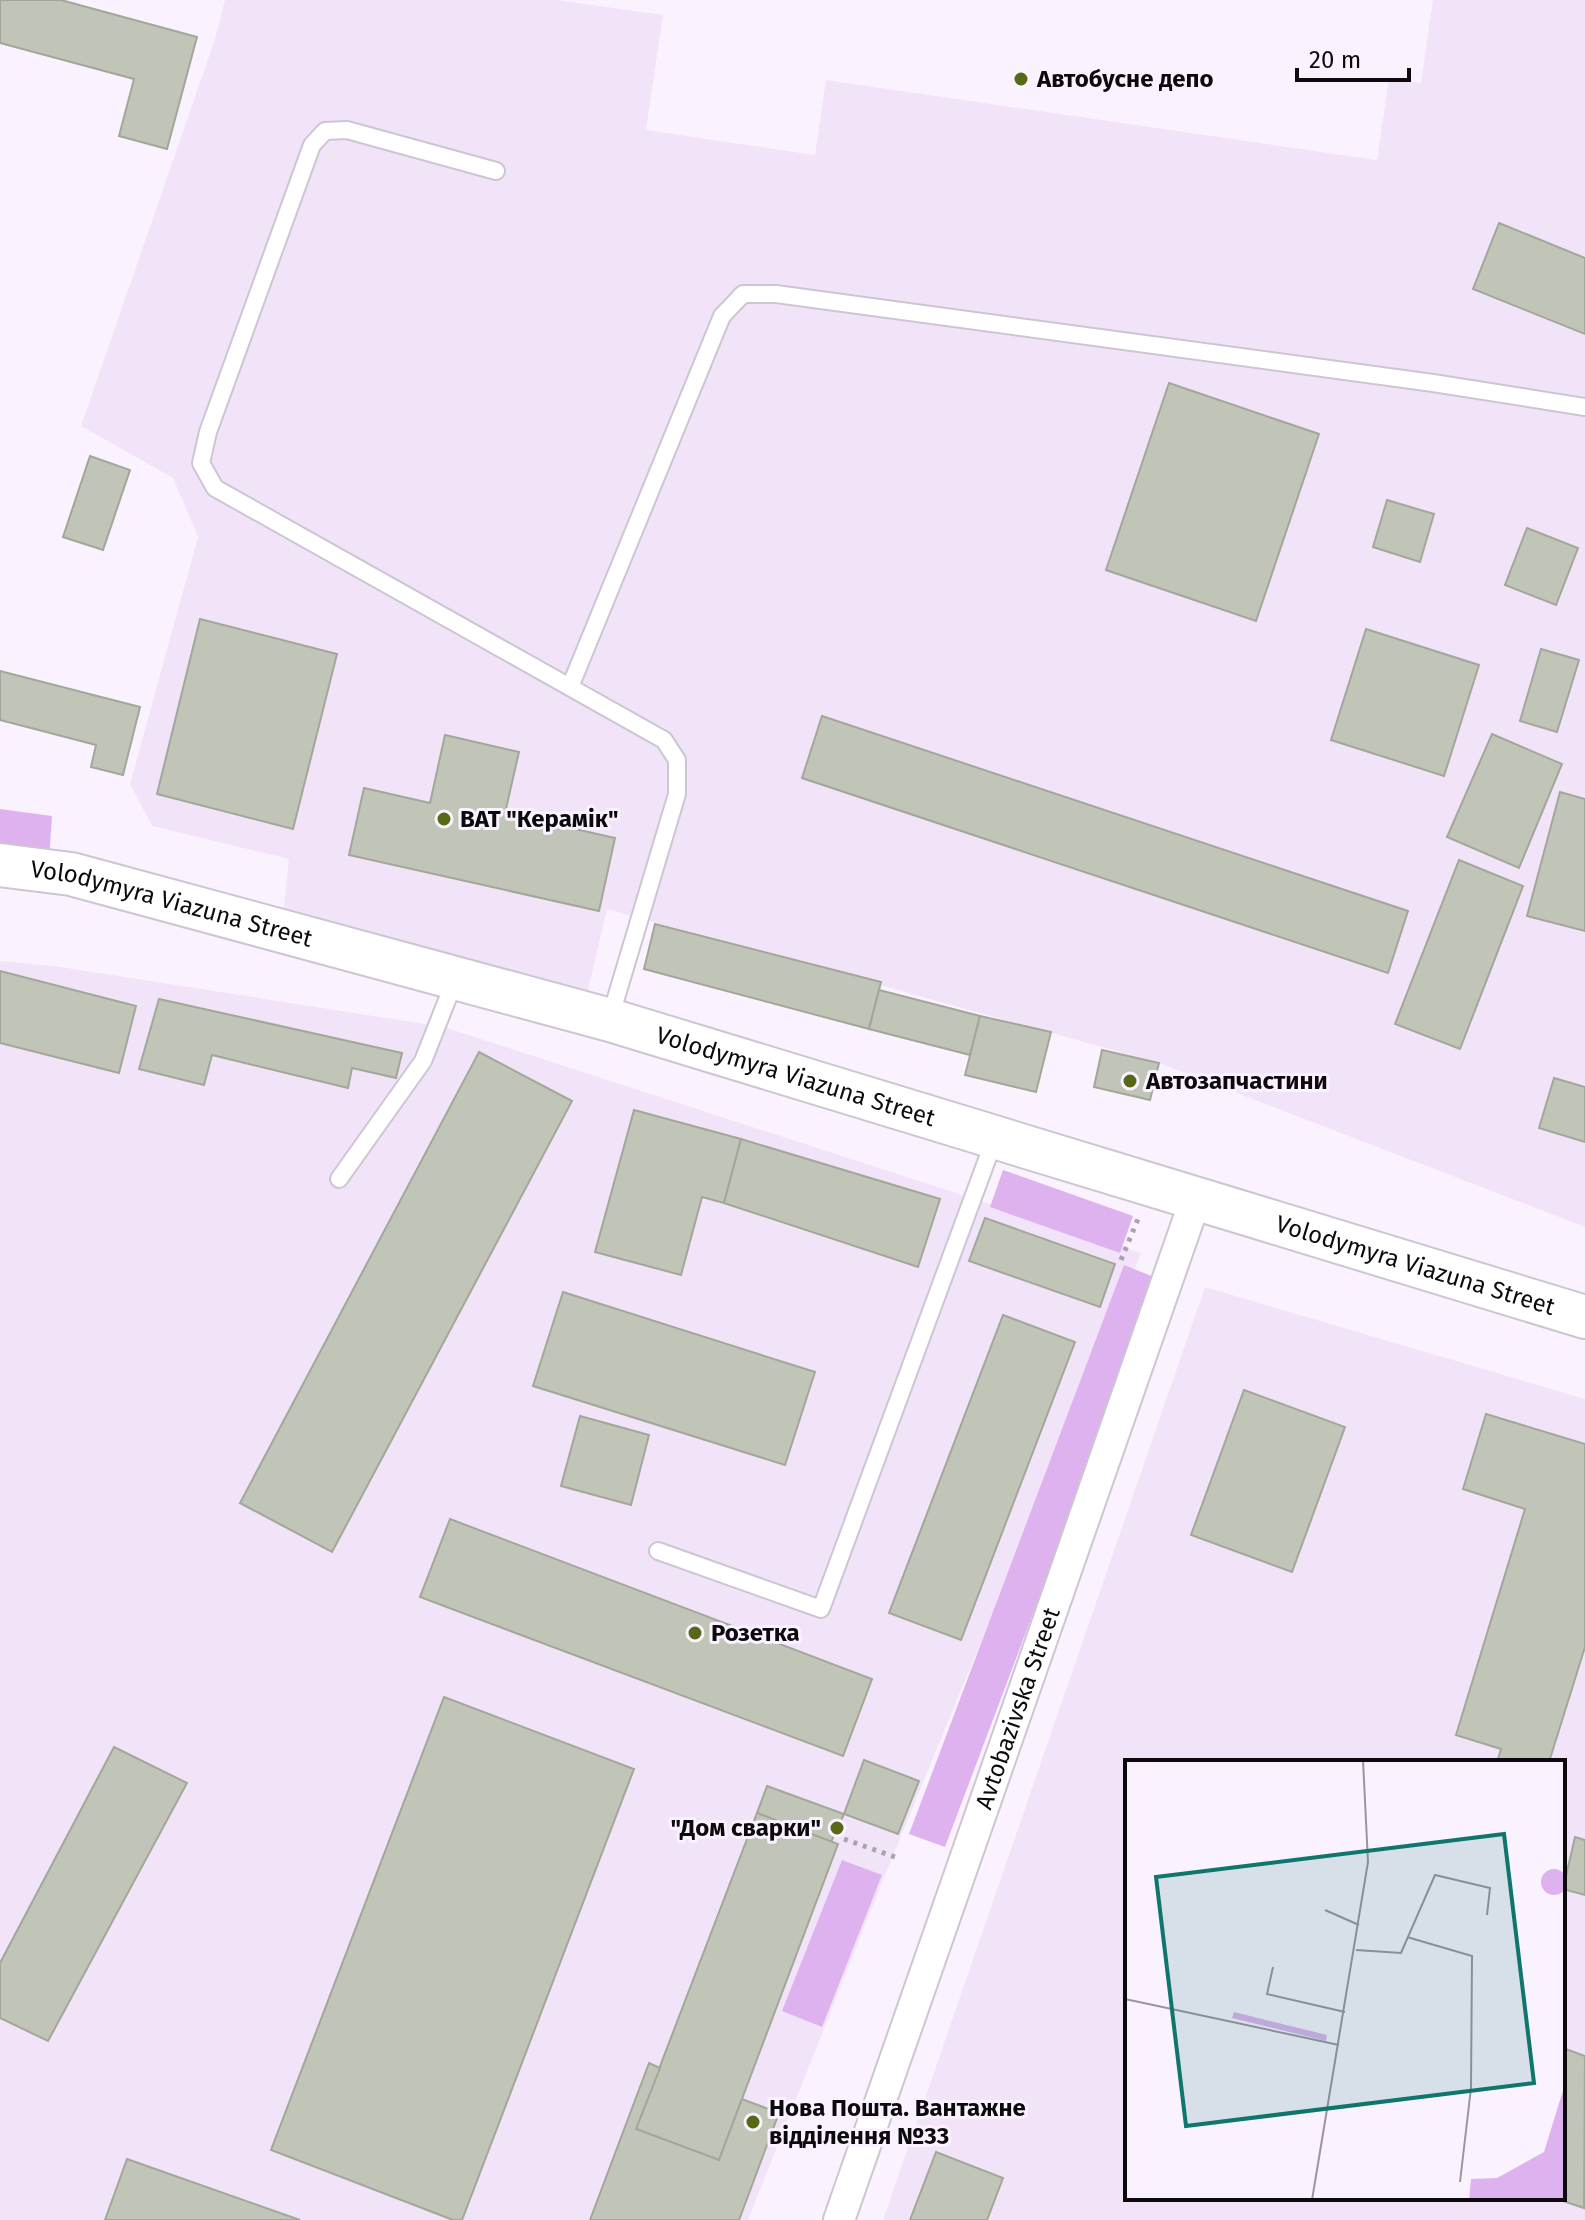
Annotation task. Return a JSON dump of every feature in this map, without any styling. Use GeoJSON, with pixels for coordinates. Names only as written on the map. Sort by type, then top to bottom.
{"type":"FeatureCollection","features":[{"type":"Feature","properties":{"kind":"main road","name":"Volodymyra Viazuna Street"},"geometry":{"type":"LineString","coordinates":[[0,865],[71,874],[610,1020],[1585,1317]]}},
{"type":"Feature","properties":{"kind":"street","name":"Avtobazivska Street"},"geometry":{"type":"LineString","coordinates":[[839,2220],[1196,1198]]}},
{"type":"Feature","properties":{"kind":"lane"},"geometry":{"type":"LineString","coordinates":[[496,171],[347,130],[325,131],[312,145],[208,432],[201,463],[215,488],[664,740],[677,760],[677,794],[610,1020]]}},
{"type":"Feature","properties":{"kind":"lane"},"geometry":{"type":"LineString","coordinates":[[570,687],[722,316],[743,294],[776,294],[1433,383],[1585,407]]}},
{"type":"Feature","properties":{"kind":"lane"},"geometry":{"type":"LineString","coordinates":[[339,1179],[423,1061],[456,978]]}},
{"type":"Feature","properties":{"kind":"lane"},"geometry":{"type":"LineString","coordinates":[[658,1551],[821,1609],[995,1137]]}},
{"type":"Feature","properties":{"kind":"path"},"geometry":{"type":"LineString","coordinates":[[844,1839],[895,1857]]}},
{"type":"Feature","properties":{"kind":"shaded area","name":"ВАТ \"Керамік\""},"geometry":{"type":"Polygon","coordinates":[[[225,0],[557,0],[663,15],[646,130],[815,155],[826,80],[1377,160],[1389,78],[1421,83],[1433,0],[1585,0],[1585,1227],[1159,1063],[607,909],[585,1003],[282,925],[289,859],[152,826],[130,784],[198,537],[173,478],[81,426],[215,39],[225,0]]]}},
{"type":"Feature","properties":{"kind":"shaded area"},"geometry":{"type":"Polygon","coordinates":[[[0,809],[52,816],[49,861],[0,854],[0,809]]]}},
{"type":"Feature","properties":{"kind":"shaded area"},"geometry":{"type":"Polygon","coordinates":[[[0,961],[54,966],[444,1027],[1141,1253],[885,1875],[748,2220],[0,2220],[0,961]]]}},
{"type":"Feature","properties":{"kind":"shaded area"},"geometry":{"type":"Polygon","coordinates":[[[1003,1170],[1133,1216],[1120,1253],[990,1207],[1003,1170]]]}},
{"type":"Feature","properties":{"kind":"shaded area"},"geometry":{"type":"Polygon","coordinates":[[[1124,1265],[1159,1279],[945,1847],[909,1834],[1124,1265]]]}},
{"type":"Feature","properties":{"kind":"shaded area"},"geometry":{"type":"Polygon","coordinates":[[[1205,1287],[1585,1399],[1585,2220],[883,2220],[1205,1287]]]}},
{"type":"Feature","properties":{"kind":"shaded area"},"geometry":{"type":"Polygon","coordinates":[[[842,1860],[882,1875],[822,2027],[782,2011],[842,1860]]]}},
{"type":"Feature","properties":{"kind":"building"},"geometry":{"type":"Polygon","coordinates":[[[0,0],[61,0],[197,37],[167,149],[119,136],[134,79],[0,43],[0,0]]]}},
{"type":"Feature","properties":{"kind":"building"},"geometry":{"type":"Polygon","coordinates":[[[1499,223],[1585,258],[1585,334],[1473,289],[1499,223]]]}},
{"type":"Feature","properties":{"kind":"building"},"geometry":{"type":"Polygon","coordinates":[[[1169,383],[1319,434],[1256,621],[1106,570],[1169,383]]]}},
{"type":"Feature","properties":{"kind":"building"},"geometry":{"type":"Polygon","coordinates":[[[90,456],[130,470],[103,550],[63,537],[90,456]]]}},
{"type":"Feature","properties":{"kind":"building"},"geometry":{"type":"Polygon","coordinates":[[[1387,500],[1434,514],[1420,562],[1373,547],[1387,500]]]}},
{"type":"Feature","properties":{"kind":"building"},"geometry":{"type":"Polygon","coordinates":[[[1527,528],[1578,548],[1556,605],[1505,585],[1527,528]]]}},
{"type":"Feature","properties":{"kind":"building"},"geometry":{"type":"Polygon","coordinates":[[[200,619],[337,654],[293,829],[157,794],[200,619]]]}},
{"type":"Feature","properties":{"kind":"building"},"geometry":{"type":"Polygon","coordinates":[[[1366,629],[1479,665],[1444,776],[1331,740],[1366,629]]]}},
{"type":"Feature","properties":{"kind":"building"},"geometry":{"type":"Polygon","coordinates":[[[1541,649],[1579,660],[1557,732],[1520,721],[1541,649]]]}},
{"type":"Feature","properties":{"kind":"building"},"geometry":{"type":"Polygon","coordinates":[[[0,671],[140,707],[123,775],[91,767],[96,745],[0,720],[0,671]]]}},
{"type":"Feature","properties":{"kind":"building"},"geometry":{"type":"Polygon","coordinates":[[[822,716],[1408,911],[1388,973],[802,778],[822,716]]]}},
{"type":"Feature","properties":{"kind":"building"},"geometry":{"type":"Polygon","coordinates":[[[1492,734],[1562,764],[1519,868],[1447,837],[1492,734]]]}},
{"type":"Feature","properties":{"kind":"building","name":"ВАТ \"Керамік\""},"geometry":{"type":"Polygon","coordinates":[[[445,735],[519,752],[505,813],[615,838],[599,911],[349,855],[364,788],[430,803],[445,735]]]}},
{"type":"Feature","properties":{"kind":"building"},"geometry":{"type":"Polygon","coordinates":[[[1560,792],[1585,799],[1585,931],[1527,916],[1560,792]]]}},
{"type":"Feature","properties":{"kind":"building"},"geometry":{"type":"Polygon","coordinates":[[[1459,860],[1523,886],[1460,1049],[1395,1024],[1459,860]]]}},
{"type":"Feature","properties":{"kind":"building"},"geometry":{"type":"Polygon","coordinates":[[[655,924],[881,982],[869,1029],[644,969],[655,924]]]}},
{"type":"Feature","properties":{"kind":"building"},"geometry":{"type":"Polygon","coordinates":[[[0,971],[136,1006],[119,1073],[0,1043],[0,971]]]}},
{"type":"Feature","properties":{"kind":"building"},"geometry":{"type":"Polygon","coordinates":[[[879,990],[980,1016],[970,1055],[869,1029],[879,990]]]}},
{"type":"Feature","properties":{"kind":"building"},"geometry":{"type":"Polygon","coordinates":[[[159,999],[402,1053],[396,1078],[352,1068],[348,1088],[212,1055],[204,1085],[139,1069],[159,999]]]}},
{"type":"Feature","properties":{"kind":"building"},"geometry":{"type":"Polygon","coordinates":[[[980,1016],[1051,1032],[1036,1092],[965,1075],[980,1016]]]}},
{"type":"Feature","properties":{"kind":"building"},"geometry":{"type":"Polygon","coordinates":[[[1102,1050],[1159,1063],[1150,1100],[1094,1087],[1102,1050]]]}},
{"type":"Feature","properties":{"kind":"building"},"geometry":{"type":"Polygon","coordinates":[[[479,1052],[572,1101],[332,1552],[240,1503],[479,1052]]]}},
{"type":"Feature","properties":{"kind":"building"},"geometry":{"type":"Polygon","coordinates":[[[1554,1078],[1585,1087],[1585,1142],[1539,1128],[1554,1078]]]}},
{"type":"Feature","properties":{"kind":"building"},"geometry":{"type":"Polygon","coordinates":[[[634,1110],[741,1139],[724,1203],[702,1197],[681,1275],[595,1252],[634,1110]]]}},
{"type":"Feature","properties":{"kind":"building"},"geometry":{"type":"Polygon","coordinates":[[[741,1139],[940,1199],[918,1267],[724,1203],[741,1139]]]}},
{"type":"Feature","properties":{"kind":"building"},"geometry":{"type":"Polygon","coordinates":[[[985,1218],[1115,1264],[1100,1307],[969,1261],[985,1218]]]}},
{"type":"Feature","properties":{"kind":"building"},"geometry":{"type":"Polygon","coordinates":[[[563,1292],[815,1372],[785,1465],[533,1386],[563,1292]]]}},
{"type":"Feature","properties":{"kind":"building"},"geometry":{"type":"Polygon","coordinates":[[[1003,1315],[1075,1342],[961,1640],[889,1613],[1003,1315]]]}},
{"type":"Feature","properties":{"kind":"building"},"geometry":{"type":"Polygon","coordinates":[[[1244,1390],[1345,1427],[1292,1572],[1191,1535],[1244,1390]]]}},
{"type":"Feature","properties":{"kind":"building"},"geometry":{"type":"Polygon","coordinates":[[[1486,1414],[1585,1444],[1585,1647],[1550,1760],[1498,1760],[1501,1749],[1456,1735],[1525,1509],[1463,1489],[1486,1414]]]}},
{"type":"Feature","properties":{"kind":"building"},"geometry":{"type":"Polygon","coordinates":[[[580,1416],[649,1435],[631,1505],[561,1486],[580,1416]]]}},
{"type":"Feature","properties":{"kind":"building"},"geometry":{"type":"Polygon","coordinates":[[[450,1519],[872,1679],[843,1756],[420,1597],[450,1519]]]}},
{"type":"Feature","properties":{"kind":"building"},"geometry":{"type":"Polygon","coordinates":[[[444,1697],[634,1769],[462,2220],[453,2220],[271,2150],[444,1697]]]}},
{"type":"Feature","properties":{"kind":"building"},"geometry":{"type":"Polygon","coordinates":[[[114,1747],[187,1783],[48,2041],[0,2018],[0,1963],[114,1747]]]}},
{"type":"Feature","properties":{"kind":"building"},"geometry":{"type":"Polygon","coordinates":[[[864,1760],[919,1781],[898,1834],[844,1814],[864,1760]]]}},
{"type":"Feature","properties":{"kind":"building"},"geometry":{"type":"Polygon","coordinates":[[[767,1786],[844,1814],[831,1842],[757,1813],[767,1786]]]}},
{"type":"Feature","properties":{"kind":"building"},"geometry":{"type":"Polygon","coordinates":[[[757,1813],[838,1844],[719,2160],[636,2129],[757,1813]]]}},
{"type":"Feature","properties":{"kind":"building"},"geometry":{"type":"Polygon","coordinates":[[[1575,1837],[1585,1840],[1585,1895],[1565,1890],[1575,1837]]]}},
{"type":"Feature","properties":{"kind":"building"},"geometry":{"type":"Polygon","coordinates":[[[1565,2049],[1585,2056],[1584,2208],[1560,2200],[1565,2200],[1565,2049]]]}},
{"type":"Feature","properties":{"kind":"building"},"geometry":{"type":"Polygon","coordinates":[[[649,2063],[660,2068],[636,2129],[719,2160],[742,2099],[779,2113],[739,2220],[590,2220],[649,2063]]]}},
{"type":"Feature","properties":{"kind":"building"},"geometry":{"type":"Polygon","coordinates":[[[936,2152],[1003,2178],[987,2220],[910,2220],[936,2152]]]}},
{"type":"Feature","properties":{"kind":"building"},"geometry":{"type":"Polygon","coordinates":[[[127,2159],[300,2220],[105,2220],[127,2159]]]}},
{"type":"Feature","properties":{"kind":"place","name":"Автобусне депо"},"geometry":{"type":"Point","coordinates":[1021,79]}},
{"type":"Feature","properties":{"kind":"place","name":"ВАТ \"Керамік\""},"geometry":{"type":"Point","coordinates":[444,819]}},
{"type":"Feature","properties":{"kind":"place","name":"Автозапчастини"},"geometry":{"type":"Point","coordinates":[1130,1081]}},
{"type":"Feature","properties":{"kind":"place","name":"Розетка"},"geometry":{"type":"Point","coordinates":[695,1633]}},
{"type":"Feature","properties":{"kind":"place","name":"\"Дом сварки\""},"geometry":{"type":"Point","coordinates":[837,1828]}},
{"type":"Feature","properties":{"kind":"place","name":"Нова Пошта. Вантажне відділення №33"},"geometry":{"type":"Point","coordinates":[753,2122]}}]}
